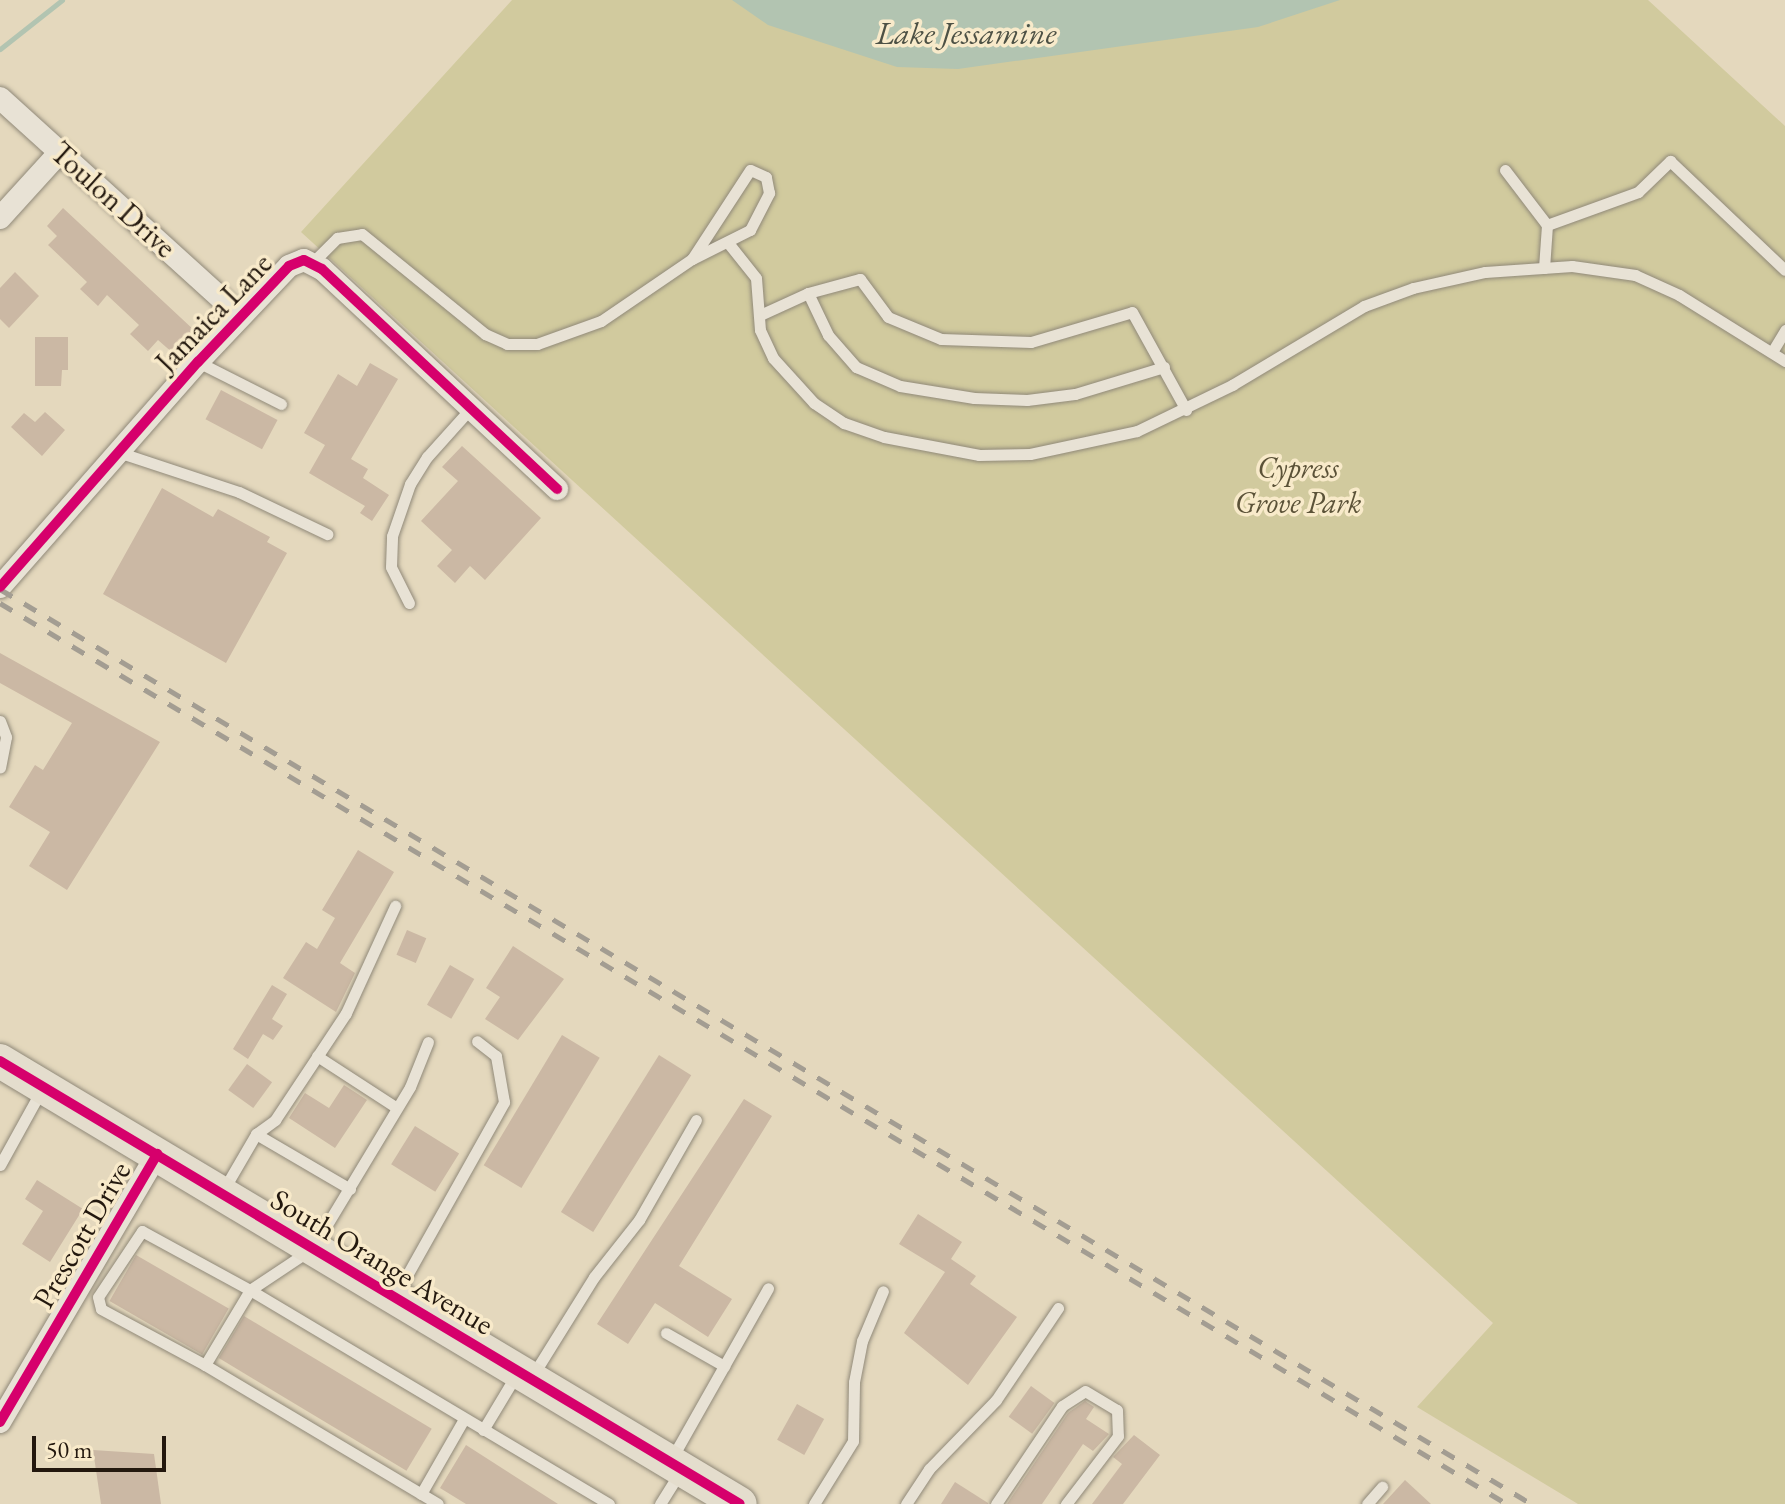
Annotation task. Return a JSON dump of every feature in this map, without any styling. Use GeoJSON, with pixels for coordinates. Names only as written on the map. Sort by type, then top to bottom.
{"type":"FeatureCollection","features":[{"type":"Feature","properties":{"kind":"main road","name":"South Orange Avenue"},"geometry":{"type":"LineString","coordinates":[[0,1061],[740,1504]]}},
{"type":"Feature","properties":{"kind":"street","name":"Toulon Drive"},"geometry":{"type":"LineString","coordinates":[[0,98],[225,302]]}},
{"type":"Feature","properties":{"kind":"street"},"geometry":{"type":"LineString","coordinates":[[0,218],[60,152]]}},
{"type":"Feature","properties":{"kind":"street","name":"Jamaica Lane"},"geometry":{"type":"LineString","coordinates":[[0,587],[198,362],[289,266],[311,264],[557,489]]}},
{"type":"Feature","properties":{"kind":"street","name":"Prescott Drive"},"geometry":{"type":"LineString","coordinates":[[0,1422],[157,1154]]}},
{"type":"Feature","properties":{"kind":"lane"},"geometry":{"type":"LineString","coordinates":[[1547,225],[1638,192],[1670,161],[1785,270]]}},
{"type":"Feature","properties":{"kind":"lane"},"geometry":{"type":"LineString","coordinates":[[311,264],[337,238],[362,234],[485,334],[507,344],[537,344],[601,321],[692,259],[729,244],[750,230],[769,193],[766,177],[750,170],[692,259]]}},
{"type":"Feature","properties":{"kind":"lane"},"geometry":{"type":"LineString","coordinates":[[1505,170],[1547,225],[1544,268]]}},
{"type":"Feature","properties":{"kind":"lane"},"geometry":{"type":"LineString","coordinates":[[729,244],[756,278],[760,330],[773,358],[814,403],[844,423],[923,448],[979,455],[1044,452],[1137,431],[1186,410],[1364,306],[1413,288],[1485,272],[1605,268],[1635,275],[1679,295],[1785,361]]}},
{"type":"Feature","properties":{"kind":"lane"},"geometry":{"type":"LineString","coordinates":[[760,315],[808,293],[860,279],[888,317],[941,339],[1031,342],[1132,312],[1186,410]]}},
{"type":"Feature","properties":{"kind":"lane"},"geometry":{"type":"LineString","coordinates":[[808,293],[828,335],[856,367],[900,386],[974,398],[1027,400],[1075,394],[1164,367]]}},
{"type":"Feature","properties":{"kind":"lane"},"geometry":{"type":"LineString","coordinates":[[1772,352],[1785,330]]}},
{"type":"Feature","properties":{"kind":"lane"},"geometry":{"type":"LineString","coordinates":[[198,362],[281,404]]}},
{"type":"Feature","properties":{"kind":"lane"},"geometry":{"type":"LineString","coordinates":[[409,603],[391,567],[392,536],[410,484],[427,457],[471,408]]}},
{"type":"Feature","properties":{"kind":"lane"},"geometry":{"type":"LineString","coordinates":[[117,452],[239,492],[327,534]]}},
{"type":"Feature","properties":{"kind":"lane"},"geometry":{"type":"LineString","coordinates":[[0,721],[6,737],[0,767]]}},
{"type":"Feature","properties":{"kind":"lane"},"geometry":{"type":"LineString","coordinates":[[221,1193],[256,1134],[275,1120],[346,1013],[395,906]]}},
{"type":"Feature","properties":{"kind":"lane"},"geometry":{"type":"LineString","coordinates":[[394,1297],[504,1102],[496,1056],[477,1041]]}},
{"type":"Feature","properties":{"kind":"lane"},"geometry":{"type":"LineString","coordinates":[[205,1365],[250,1290],[313,1248],[397,1108],[428,1042]]}},
{"type":"Feature","properties":{"kind":"lane"},"geometry":{"type":"LineString","coordinates":[[317,1056],[397,1108]]}},
{"type":"Feature","properties":{"kind":"lane"},"geometry":{"type":"LineString","coordinates":[[0,1165],[43,1086]]}},
{"type":"Feature","properties":{"kind":"lane"},"geometry":{"type":"LineString","coordinates":[[483,1430],[639,1220],[696,1120]]}},
{"type":"Feature","properties":{"kind":"lane"},"geometry":{"type":"LineString","coordinates":[[256,1134],[350,1189]]}},
{"type":"Feature","properties":{"kind":"lane"},"geometry":{"type":"LineString","coordinates":[[438,1504],[205,1365],[101,1309],[98,1297],[131,1240],[142,1231],[250,1290],[609,1504]]}},
{"type":"Feature","properties":{"kind":"lane"},"geometry":{"type":"LineString","coordinates":[[660,1504],[675,1465],[724,1366],[768,1288]]}},
{"type":"Feature","properties":{"kind":"lane"},"geometry":{"type":"LineString","coordinates":[[814,1504],[853,1441],[857,1368],[883,1291]]}},
{"type":"Feature","properties":{"kind":"lane"},"geometry":{"type":"LineString","coordinates":[[906,1504],[938,1458],[996,1400],[1058,1308]]}},
{"type":"Feature","properties":{"kind":"lane"},"geometry":{"type":"LineString","coordinates":[[666,1333],[724,1366]]}},
{"type":"Feature","properties":{"kind":"lane"},"geometry":{"type":"LineString","coordinates":[[996,1504],[1062,1406],[1085,1391],[1117,1410],[1118,1436],[1066,1504]]}},
{"type":"Feature","properties":{"kind":"lane"},"geometry":{"type":"LineString","coordinates":[[421,1494],[464,1419]]}},
{"type":"Feature","properties":{"kind":"lane"},"geometry":{"type":"LineString","coordinates":[[1367,1504],[1382,1487]]}},
{"type":"Feature","properties":{"kind":"green space","name":"Cypress Grove Park"},"geometry":{"type":"Polygon","coordinates":[[[512,0],[1648,0],[1785,126],[1785,1504],[1578,1504],[1417,1407],[1493,1323],[301,232],[512,0]]]}},
{"type":"Feature","properties":{"kind":"water","name":"Lake Jessamine"},"geometry":{"type":"Polygon","coordinates":[[[732,0],[1340,0],[1258,27],[958,69],[897,67],[768,25],[732,0]]]}},
{"type":"Feature","properties":{"kind":"building"},"geometry":{"type":"Polygon","coordinates":[[[63,208],[195,331],[174,354],[158,340],[148,351],[130,334],[139,325],[107,295],[98,306],[80,289],[87,282],[48,245],[57,236],[47,226],[63,208]]]}},
{"type":"Feature","properties":{"kind":"building"},"geometry":{"type":"Polygon","coordinates":[[[15,272],[39,296],[9,328],[0,319],[0,288],[15,272]]]}},
{"type":"Feature","properties":{"kind":"building"},"geometry":{"type":"Polygon","coordinates":[[[35,337],[68,337],[68,370],[62,370],[61,386],[35,386],[35,337]]]}},
{"type":"Feature","properties":{"kind":"building"},"geometry":{"type":"Polygon","coordinates":[[[370,363],[398,379],[351,459],[368,469],[363,478],[389,495],[372,521],[360,513],[365,506],[309,473],[325,445],[304,433],[338,374],[357,386],[370,363]]]}},
{"type":"Feature","properties":{"kind":"building"},"geometry":{"type":"Polygon","coordinates":[[[221,390],[278,420],[262,449],[206,419],[221,390]]]}},
{"type":"Feature","properties":{"kind":"building"},"geometry":{"type":"Polygon","coordinates":[[[45,412],[65,430],[42,456],[11,427],[24,413],[35,422],[45,412]]]}},
{"type":"Feature","properties":{"kind":"building"},"geometry":{"type":"Polygon","coordinates":[[[462,446],[541,518],[485,580],[470,566],[455,583],[437,566],[452,550],[421,521],[458,481],[442,467],[462,446]]]}},
{"type":"Feature","properties":{"kind":"building"},"geometry":{"type":"Polygon","coordinates":[[[162,488],[213,517],[218,509],[270,537],[267,542],[287,553],[226,663],[103,594],[162,488]]]}},
{"type":"Feature","properties":{"kind":"building"},"geometry":{"type":"Polygon","coordinates":[[[0,653],[160,742],[67,890],[29,866],[50,832],[9,807],[35,765],[43,770],[72,723],[0,683],[0,653]]]}},
{"type":"Feature","properties":{"kind":"building"},"geometry":{"type":"Polygon","coordinates":[[[358,850],[394,872],[340,963],[355,973],[336,1012],[283,978],[306,942],[317,949],[335,918],[322,910],[358,850]]]}},
{"type":"Feature","properties":{"kind":"building"},"geometry":{"type":"Polygon","coordinates":[[[407,930],[426,938],[416,963],[396,955],[407,930]]]}},
{"type":"Feature","properties":{"kind":"building"},"geometry":{"type":"Polygon","coordinates":[[[513,946],[564,979],[518,1040],[485,1019],[500,997],[486,988],[513,946]]]}},
{"type":"Feature","properties":{"kind":"building"},"geometry":{"type":"Polygon","coordinates":[[[450,965],[474,979],[451,1019],[427,1005],[450,965]]]}},
{"type":"Feature","properties":{"kind":"building"},"geometry":{"type":"Polygon","coordinates":[[[272,985],[287,994],[272,1019],[283,1026],[273,1040],[263,1034],[248,1059],[233,1049],[272,985]]]}},
{"type":"Feature","properties":{"kind":"building"},"geometry":{"type":"Polygon","coordinates":[[[562,1035],[600,1058],[521,1188],[484,1165],[562,1035]]]}},
{"type":"Feature","properties":{"kind":"building"},"geometry":{"type":"Polygon","coordinates":[[[659,1055],[691,1075],[593,1232],[561,1212],[659,1055]]]}},
{"type":"Feature","properties":{"kind":"building"},"geometry":{"type":"Polygon","coordinates":[[[247,1064],[272,1082],[253,1108],[228,1090],[247,1064]]]}},
{"type":"Feature","properties":{"kind":"building"},"geometry":{"type":"Polygon","coordinates":[[[344,1085],[367,1100],[335,1148],[289,1118],[305,1093],[329,1108],[344,1085]]]}},
{"type":"Feature","properties":{"kind":"building"},"geometry":{"type":"Polygon","coordinates":[[[744,1099],[772,1116],[679,1266],[732,1299],[708,1337],[655,1303],[628,1344],[597,1324],[744,1099]]]}},
{"type":"Feature","properties":{"kind":"building"},"geometry":{"type":"Polygon","coordinates":[[[415,1126],[459,1154],[435,1192],[391,1164],[415,1126]]]}},
{"type":"Feature","properties":{"kind":"building"},"geometry":{"type":"Polygon","coordinates":[[[37,1180],[83,1209],[50,1262],[22,1244],[43,1211],[25,1199],[37,1180]]]}},
{"type":"Feature","properties":{"kind":"building"},"geometry":{"type":"Polygon","coordinates":[[[918,1214],[962,1242],[951,1259],[976,1276],[970,1284],[1017,1317],[968,1385],[904,1333],[945,1272],[899,1244],[918,1214]]]}},
{"type":"Feature","properties":{"kind":"building"},"geometry":{"type":"Polygon","coordinates":[[[136,1255],[229,1308],[202,1354],[110,1301],[136,1255]]]}},
{"type":"Feature","properties":{"kind":"building"},"geometry":{"type":"Polygon","coordinates":[[[244,1316],[432,1429],[406,1471],[219,1358],[244,1316]]]}},
{"type":"Feature","properties":{"kind":"building"},"geometry":{"type":"Polygon","coordinates":[[[1031,1386],[1054,1403],[1032,1434],[1009,1417],[1031,1386]]]}},
{"type":"Feature","properties":{"kind":"building"},"geometry":{"type":"Polygon","coordinates":[[[1085,1401],[1094,1407],[1086,1419],[1109,1434],[1093,1451],[1083,1444],[1042,1504],[1007,1504],[1068,1413],[1085,1401]]]}},
{"type":"Feature","properties":{"kind":"building"},"geometry":{"type":"Polygon","coordinates":[[[797,1404],[824,1419],[804,1455],[777,1440],[797,1404]]]}},
{"type":"Feature","properties":{"kind":"building"},"geometry":{"type":"Polygon","coordinates":[[[1134,1435],[1160,1455],[1123,1504],[1092,1504],[1122,1464],[1113,1457],[1134,1435]]]}},
{"type":"Feature","properties":{"kind":"building"},"geometry":{"type":"Polygon","coordinates":[[[466,1445],[558,1504],[466,1504],[440,1488],[466,1445]]]}},
{"type":"Feature","properties":{"kind":"building"},"geometry":{"type":"Polygon","coordinates":[[[93,1450],[154,1454],[161,1504],[101,1504],[93,1450]]]}},
{"type":"Feature","properties":{"kind":"building"},"geometry":{"type":"Polygon","coordinates":[[[1405,1480],[1431,1504],[1383,1504],[1405,1480]]]}},
{"type":"Feature","properties":{"kind":"building"},"geometry":{"type":"Polygon","coordinates":[[[955,1482],[988,1503],[988,1504],[941,1504],[955,1482]]]}},
{"type":"Feature","properties":{"kind":"waterway"},"geometry":{"type":"LineString","coordinates":[[0,49],[62,0]]}},
{"type":"Feature","properties":{"kind":"railway"},"geometry":{"type":"LineString","coordinates":[[0,589],[1532,1504]]}},
{"type":"Feature","properties":{"kind":"railway"},"geometry":{"type":"LineString","coordinates":[[0,603],[1507,1504]]}},
{"type":"Feature","properties":{"kind":"cycle path"},"geometry":{"type":"LineString","coordinates":[[0,587],[198,362],[289,266],[304,260],[322,269],[557,489]]}},
{"type":"Feature","properties":{"kind":"cycle path"},"geometry":{"type":"LineString","coordinates":[[0,1061],[740,1504]]}},
{"type":"Feature","properties":{"kind":"cycle path"},"geometry":{"type":"LineString","coordinates":[[0,1422],[157,1154]]}}]}
